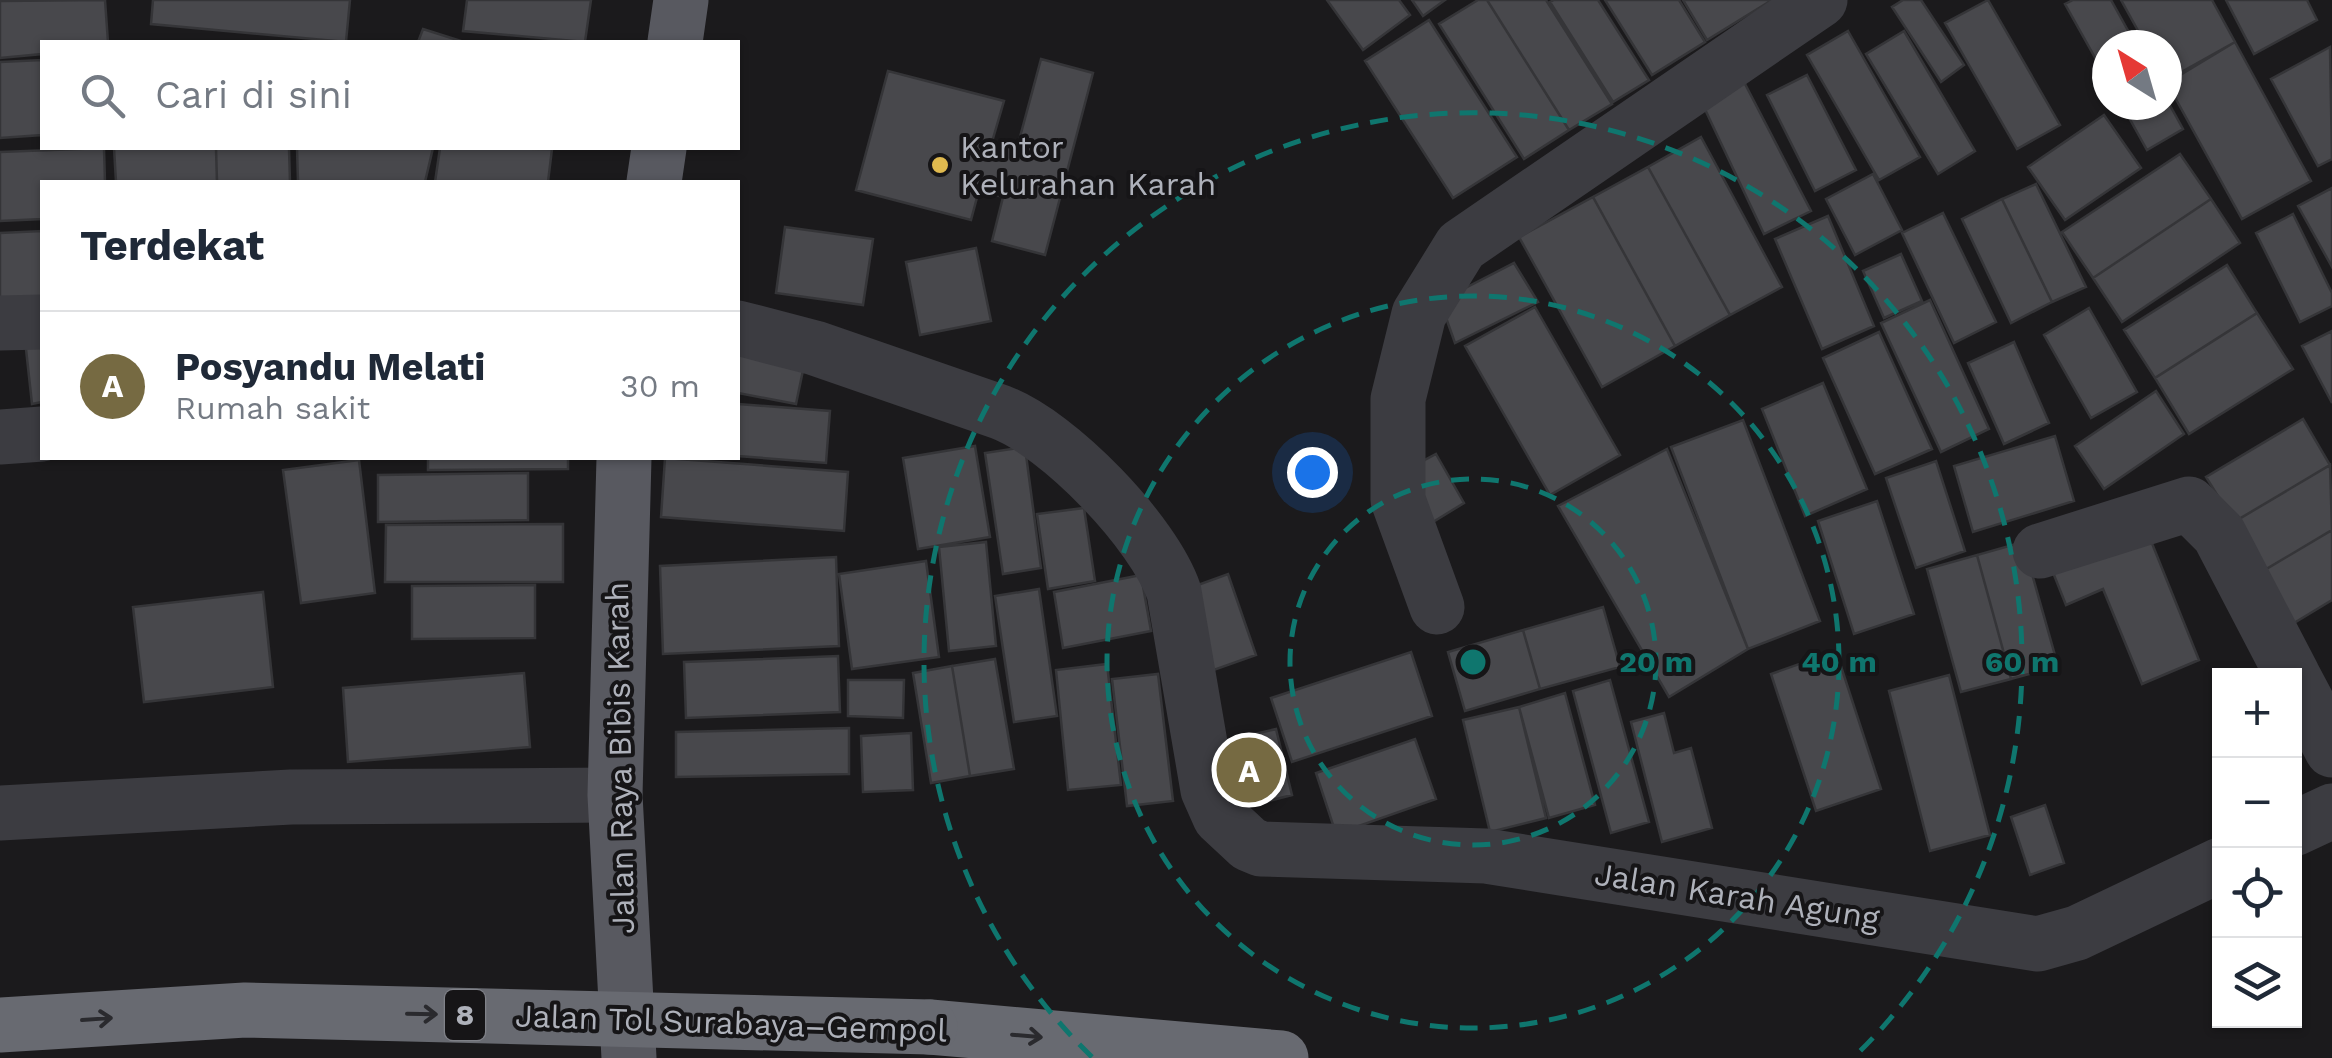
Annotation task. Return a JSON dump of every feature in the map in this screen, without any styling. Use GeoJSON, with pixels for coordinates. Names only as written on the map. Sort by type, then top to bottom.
{"type":"FeatureCollection","features":[{"type":"Feature","properties":{"kind":"highway","name":"Jalan Tol Surabaya–Gempol"},"geometry":{"type":"LineString","coordinates":[[0,1025],[245,1010],[930,1027],[1281,1058]]}},
{"type":"Feature","properties":{"kind":"main road"},"geometry":{"type":"LineString","coordinates":[[675,40],[682,0]]}},
{"type":"Feature","properties":{"kind":"main road"},"geometry":{"type":"LineString","coordinates":[[654,180],[660,150]]}},
{"type":"Feature","properties":{"kind":"main road","name":"Jalan Raya Bibis Karah"},"geometry":{"type":"LineString","coordinates":[[624,460],[615,796],[629,1058]]}},
{"type":"Feature","properties":{"kind":"street"},"geometry":{"type":"LineString","coordinates":[[1437,607],[1398,500],[1398,399],[1419,314],[1461,246],[1820,0]]}},
{"type":"Feature","properties":{"kind":"street"},"geometry":{"type":"LineString","coordinates":[[0,323],[40,322]]}},
{"type":"Feature","properties":{"kind":"street","name":"Jalan Karah Agung"},"geometry":{"type":"LineString","coordinates":[[740,329],[815,348],[1018,418],[1061,450],[1136,528],[1166,570],[1174,592],[1203,771],[1220,818],[1240,837],[1261,848],[1486,856],[2038,944],[2077,934],[2212,869]]}},
{"type":"Feature","properties":{"kind":"street"},"geometry":{"type":"LineString","coordinates":[[0,438],[40,434]]}},
{"type":"Feature","properties":{"kind":"street"},"geometry":{"type":"LineString","coordinates":[[2040,550],[2176,505],[2195,508],[2219,534],[2289,668]]}},
{"type":"Feature","properties":{"kind":"street"},"geometry":{"type":"LineString","coordinates":[[2302,692],[2332,750]]}},
{"type":"Feature","properties":{"kind":"street"},"geometry":{"type":"LineString","coordinates":[[0,812],[291,796],[615,796]]}},
{"type":"Feature","properties":{"kind":"street"},"geometry":{"type":"LineString","coordinates":[[2302,826],[2332,812]]}},
{"type":"Feature","properties":{"kind":"building"},"geometry":{"type":"Polygon","coordinates":[[[105,0],[108,40],[40,40],[40,54],[0,58],[0,1],[105,0]]]}},
{"type":"Feature","properties":{"kind":"building"},"geometry":{"type":"Polygon","coordinates":[[[153,0],[350,0],[346,40],[151,24],[153,0]]]}},
{"type":"Feature","properties":{"kind":"building"},"geometry":{"type":"Polygon","coordinates":[[[467,0],[591,0],[585,40],[463,31],[467,0]]]}},
{"type":"Feature","properties":{"kind":"building"},"geometry":{"type":"Polygon","coordinates":[[[1327,0],[1399,0],[1410,15],[1363,50],[1327,0]]]}},
{"type":"Feature","properties":{"kind":"building"},"geometry":{"type":"Polygon","coordinates":[[[1412,0],[1445,0],[1423,16],[1412,0]]]}},
{"type":"Feature","properties":{"kind":"building"},"geometry":{"type":"Polygon","coordinates":[[[1478,0],[1487,0],[1569,130],[1524,159],[1439,24],[1478,0]]]}},
{"type":"Feature","properties":{"kind":"building"},"geometry":{"type":"Polygon","coordinates":[[[1487,0],[1546,0],[1612,104],[1569,130],[1487,0]]]}},
{"type":"Feature","properties":{"kind":"building"},"geometry":{"type":"Polygon","coordinates":[[[1598,0],[1649,80],[1613,102],[1550,2],[1598,0]]]}},
{"type":"Feature","properties":{"kind":"building"},"geometry":{"type":"Polygon","coordinates":[[[1605,0],[1679,0],[1705,42],[1652,75],[1605,0]]]}},
{"type":"Feature","properties":{"kind":"building"},"geometry":{"type":"Polygon","coordinates":[[[1683,0],[1772,0],[1707,40],[1683,0]]]}},
{"type":"Feature","properties":{"kind":"building"},"geometry":{"type":"Polygon","coordinates":[[[1903,0],[1921,0],[1964,65],[1941,82],[1892,7],[1903,0]]]}},
{"type":"Feature","properties":{"kind":"building"},"geometry":{"type":"Polygon","coordinates":[[[1988,0],[2060,125],[2017,149],[1945,23],[1988,0]]]}},
{"type":"Feature","properties":{"kind":"building"},"geometry":{"type":"Polygon","coordinates":[[[2073,0],[2111,0],[2128,30],[2092,30],[2092,52],[2065,4],[2073,0]]]}},
{"type":"Feature","properties":{"kind":"building"},"geometry":{"type":"Polygon","coordinates":[[[2121,0],[2212,0],[2235,42],[2182,72],[2182,30],[2138,30],[2121,0]]]}},
{"type":"Feature","properties":{"kind":"building"},"geometry":{"type":"Polygon","coordinates":[[[2226,0],[2307,0],[2317,20],[2254,54],[2226,0]]]}},
{"type":"Feature","properties":{"kind":"building"},"geometry":{"type":"Polygon","coordinates":[[[1429,20],[1517,157],[1453,198],[1365,61],[1429,20]]]}},
{"type":"Feature","properties":{"kind":"building"},"geometry":{"type":"Polygon","coordinates":[[[423,29],[458,40],[419,40],[423,29]]]}},
{"type":"Feature","properties":{"kind":"building"},"geometry":{"type":"Polygon","coordinates":[[[1848,31],[1920,157],[1879,180],[1807,55],[1848,31]]]}},
{"type":"Feature","properties":{"kind":"building"},"geometry":{"type":"Polygon","coordinates":[[[1904,31],[1975,151],[1938,174],[1866,54],[1904,31]]]}},
{"type":"Feature","properties":{"kind":"building"},"geometry":{"type":"Polygon","coordinates":[[[2235,42],[2311,181],[2242,219],[2182,110],[2182,74],[2235,42]]]}},
{"type":"Feature","properties":{"kind":"building"},"geometry":{"type":"Polygon","coordinates":[[[2330,47],[2332,159],[2318,166],[2271,79],[2330,47]]]}},
{"type":"Feature","properties":{"kind":"building"},"geometry":{"type":"Polygon","coordinates":[[[1041,59],[1093,73],[1045,255],[992,241],[1003,197],[979,190],[971,220],[856,190],[888,71],[1004,101],[992,142],[1017,148],[1041,59]]]}},
{"type":"Feature","properties":{"kind":"building"},"geometry":{"type":"Polygon","coordinates":[[[40,60],[40,135],[0,138],[0,62],[40,60]]]}},
{"type":"Feature","properties":{"kind":"building"},"geometry":{"type":"Polygon","coordinates":[[[1807,75],[1856,170],[1815,191],[1767,95],[1807,75]]]}},
{"type":"Feature","properties":{"kind":"building"},"geometry":{"type":"Polygon","coordinates":[[[1743,80],[1811,211],[1764,234],[1702,103],[1743,80]]]}},
{"type":"Feature","properties":{"kind":"building"},"geometry":{"type":"Polygon","coordinates":[[[2097,120],[2107,120],[2141,168],[2065,220],[2028,167],[2097,120]]]}},
{"type":"Feature","properties":{"kind":"building"},"geometry":{"type":"Polygon","coordinates":[[[2130,120],[2178,120],[2183,129],[2147,150],[2130,120]]]}},
{"type":"Feature","properties":{"kind":"building"},"geometry":{"type":"Polygon","coordinates":[[[1701,137],[1782,287],[1730,315],[1648,167],[1701,137]]]}},
{"type":"Feature","properties":{"kind":"building"},"geometry":{"type":"Polygon","coordinates":[[[104,150],[105,180],[40,180],[40,219],[0,221],[0,152],[104,150]]]}},
{"type":"Feature","properties":{"kind":"building"},"geometry":{"type":"Polygon","coordinates":[[[114,150],[216,150],[217,180],[116,180],[114,150]]]}},
{"type":"Feature","properties":{"kind":"building"},"geometry":{"type":"Polygon","coordinates":[[[216,150],[289,150],[290,180],[217,180],[216,150]]]}},
{"type":"Feature","properties":{"kind":"building"},"geometry":{"type":"Polygon","coordinates":[[[297,150],[433,150],[425,180],[298,180],[297,150]]]}},
{"type":"Feature","properties":{"kind":"building"},"geometry":{"type":"Polygon","coordinates":[[[440,150],[552,150],[548,180],[435,180],[440,150]]]}},
{"type":"Feature","properties":{"kind":"building"},"geometry":{"type":"Polygon","coordinates":[[[2180,154],[2211,199],[2093,278],[2062,232],[2180,154]]]}},
{"type":"Feature","properties":{"kind":"building"},"geometry":{"type":"Polygon","coordinates":[[[1648,167],[1730,315],[1675,346],[1593,197],[1648,167]]]}},
{"type":"Feature","properties":{"kind":"building"},"geometry":{"type":"Polygon","coordinates":[[[1873,174],[1902,230],[1855,255],[1826,199],[1873,174]]]}},
{"type":"Feature","properties":{"kind":"building"},"geometry":{"type":"Polygon","coordinates":[[[2036,184],[2086,287],[2052,302],[2002,199],[2036,184]]]}},
{"type":"Feature","properties":{"kind":"building"},"geometry":{"type":"Polygon","coordinates":[[[2332,188],[2332,267],[2298,206],[2332,188]]]}},
{"type":"Feature","properties":{"kind":"building"},"geometry":{"type":"Polygon","coordinates":[[[1593,197],[1675,346],[1602,387],[1519,237],[1593,197]]]}},
{"type":"Feature","properties":{"kind":"building"},"geometry":{"type":"Polygon","coordinates":[[[2002,199],[2052,302],[2011,323],[1962,219],[2002,199]]]}},
{"type":"Feature","properties":{"kind":"building"},"geometry":{"type":"Polygon","coordinates":[[[2211,199],[2240,243],[2122,322],[2093,278],[2211,199]]]}},
{"type":"Feature","properties":{"kind":"building"},"geometry":{"type":"Polygon","coordinates":[[[1943,213],[1996,322],[1954,343],[1902,233],[1943,213]]]}},
{"type":"Feature","properties":{"kind":"building"},"geometry":{"type":"Polygon","coordinates":[[[2293,214],[2332,293],[2332,306],[2300,322],[2256,233],[2293,214]]]}},
{"type":"Feature","properties":{"kind":"building"},"geometry":{"type":"Polygon","coordinates":[[[1828,216],[1874,326],[1822,349],[1775,239],[1828,216]]]}},
{"type":"Feature","properties":{"kind":"building"},"geometry":{"type":"Polygon","coordinates":[[[785,227],[873,239],[863,305],[776,293],[785,227]]]}},
{"type":"Feature","properties":{"kind":"building"},"geometry":{"type":"Polygon","coordinates":[[[40,231],[40,298],[0,300],[0,233],[40,231]]]}},
{"type":"Feature","properties":{"kind":"building"},"geometry":{"type":"Polygon","coordinates":[[[976,248],[991,321],[920,335],[906,262],[976,248]]]}},
{"type":"Feature","properties":{"kind":"building"},"geometry":{"type":"Polygon","coordinates":[[[1901,254],[1922,301],[1884,318],[1863,271],[1901,254]]]}},
{"type":"Feature","properties":{"kind":"building"},"geometry":{"type":"Polygon","coordinates":[[[1514,263],[1538,302],[1455,343],[1440,301],[1514,263]]]}},
{"type":"Feature","properties":{"kind":"building"},"geometry":{"type":"Polygon","coordinates":[[[2227,265],[2257,313],[2155,378],[2124,330],[2227,265]]]}},
{"type":"Feature","properties":{"kind":"building"},"geometry":{"type":"Polygon","coordinates":[[[1930,300],[1989,429],[1941,452],[1881,323],[1930,300]]]}},
{"type":"Feature","properties":{"kind":"building"},"geometry":{"type":"Polygon","coordinates":[[[1535,307],[1620,455],[1550,495],[1465,346],[1535,307]]]}},
{"type":"Feature","properties":{"kind":"building"},"geometry":{"type":"Polygon","coordinates":[[[2089,308],[2137,392],[2091,418],[2044,335],[2089,308]]]}},
{"type":"Feature","properties":{"kind":"building"},"geometry":{"type":"Polygon","coordinates":[[[2257,313],[2293,369],[2189,434],[2155,378],[2257,313]]]}},
{"type":"Feature","properties":{"kind":"building"},"geometry":{"type":"Polygon","coordinates":[[[2332,331],[2332,403],[2302,346],[2332,331]]]}},
{"type":"Feature","properties":{"kind":"building"},"geometry":{"type":"Polygon","coordinates":[[[1879,332],[1932,449],[1875,474],[1823,358],[1879,332]]]}},
{"type":"Feature","properties":{"kind":"building"},"geometry":{"type":"Polygon","coordinates":[[[40,338],[40,402],[32,404],[25,340],[40,338]]]}},
{"type":"Feature","properties":{"kind":"building"},"geometry":{"type":"Polygon","coordinates":[[[740,338],[807,351],[796,404],[740,393],[740,338]]]}},
{"type":"Feature","properties":{"kind":"building"},"geometry":{"type":"Polygon","coordinates":[[[2014,342],[2049,423],[2004,444],[1968,363],[2014,342]]]}},
{"type":"Feature","properties":{"kind":"building"},"geometry":{"type":"Polygon","coordinates":[[[1823,383],[1867,489],[1805,516],[1762,409],[1823,383]]]}},
{"type":"Feature","properties":{"kind":"building"},"geometry":{"type":"Polygon","coordinates":[[[2156,391],[2184,434],[2104,489],[2075,446],[2156,391]]]}},
{"type":"Feature","properties":{"kind":"building"},"geometry":{"type":"Polygon","coordinates":[[[740,404],[830,411],[826,463],[740,456],[740,404]]]}},
{"type":"Feature","properties":{"kind":"building"},"geometry":{"type":"Polygon","coordinates":[[[2303,419],[2330,465],[2234,522],[2206,477],[2303,419]]]}},
{"type":"Feature","properties":{"kind":"building"},"geometry":{"type":"Polygon","coordinates":[[[1743,420],[1820,621],[1748,649],[1671,447],[1743,420]]]}},
{"type":"Feature","properties":{"kind":"building"},"geometry":{"type":"Polygon","coordinates":[[[2055,436],[2074,501],[1973,532],[1954,466],[2055,436]]]}},
{"type":"Feature","properties":{"kind":"building"},"geometry":{"type":"Polygon","coordinates":[[[975,446],[990,537],[918,549],[903,458],[975,446]]]}},
{"type":"Feature","properties":{"kind":"building"},"geometry":{"type":"Polygon","coordinates":[[[1025,447],[1041,568],[1003,574],[985,453],[1025,447]]]}},
{"type":"Feature","properties":{"kind":"building"},"geometry":{"type":"Polygon","coordinates":[[[1667,449],[1748,649],[1669,697],[1558,506],[1667,449]]]}},
{"type":"Feature","properties":{"kind":"building"},"geometry":{"type":"Polygon","coordinates":[[[1436,454],[1464,503],[1433,522],[1404,471],[1436,454]]]}},
{"type":"Feature","properties":{"kind":"building"},"geometry":{"type":"Polygon","coordinates":[[[359,460],[375,593],[301,603],[283,470],[359,460]]]}},
{"type":"Feature","properties":{"kind":"building"},"geometry":{"type":"Polygon","coordinates":[[[428,460],[568,460],[568,469],[428,470],[428,460]]]}},
{"type":"Feature","properties":{"kind":"building"},"geometry":{"type":"Polygon","coordinates":[[[665,460],[848,472],[844,531],[661,517],[665,460]]]}},
{"type":"Feature","properties":{"kind":"building"},"geometry":{"type":"Polygon","coordinates":[[[1936,461],[1965,551],[1916,568],[1886,478],[1936,461]]]}},
{"type":"Feature","properties":{"kind":"building"},"geometry":{"type":"Polygon","coordinates":[[[2330,465],[2332,530],[2263,571],[2234,522],[2330,465]]]}},
{"type":"Feature","properties":{"kind":"building"},"geometry":{"type":"Polygon","coordinates":[[[528,473],[528,520],[378,522],[378,475],[528,473]]]}},
{"type":"Feature","properties":{"kind":"building"},"geometry":{"type":"Polygon","coordinates":[[[1877,501],[1914,614],[1854,634],[1818,521],[1877,501]]]}},
{"type":"Feature","properties":{"kind":"building"},"geometry":{"type":"Polygon","coordinates":[[[1084,508],[1095,581],[1048,589],[1037,514],[1084,508]]]}},
{"type":"Feature","properties":{"kind":"building"},"geometry":{"type":"Polygon","coordinates":[[[563,524],[563,582],[385,582],[386,525],[563,524]]]}},
{"type":"Feature","properties":{"kind":"building"},"geometry":{"type":"Polygon","coordinates":[[[2145,526],[2199,660],[2142,684],[2103,589],[2066,605],[2050,565],[2145,526]]]}},
{"type":"Feature","properties":{"kind":"building"},"geometry":{"type":"Polygon","coordinates":[[[2332,530],[2332,600],[2294,623],[2263,571],[2332,530]]]}},
{"type":"Feature","properties":{"kind":"building"},"geometry":{"type":"Polygon","coordinates":[[[986,542],[996,646],[949,651],[939,547],[986,542]]]}},
{"type":"Feature","properties":{"kind":"building"},"geometry":{"type":"Polygon","coordinates":[[[2023,542],[2058,666],[2011,679],[1977,555],[2023,542]]]}},
{"type":"Feature","properties":{"kind":"building"},"geometry":{"type":"Polygon","coordinates":[[[1977,555],[2011,679],[1961,692],[1927,569],[1977,555]]]}},
{"type":"Feature","properties":{"kind":"building"},"geometry":{"type":"Polygon","coordinates":[[[836,557],[839,646],[663,654],[660,566],[836,557]]]}},
{"type":"Feature","properties":{"kind":"building"},"geometry":{"type":"Polygon","coordinates":[[[926,561],[939,657],[852,669],[839,574],[926,561]]]}},
{"type":"Feature","properties":{"kind":"building"},"geometry":{"type":"Polygon","coordinates":[[[1228,574],[1256,655],[1211,671],[1184,590],[1228,574]]]}},
{"type":"Feature","properties":{"kind":"building"},"geometry":{"type":"Polygon","coordinates":[[[1141,575],[1151,631],[1063,648],[1054,592],[1141,575]]]}},
{"type":"Feature","properties":{"kind":"building"},"geometry":{"type":"Polygon","coordinates":[[[535,585],[535,638],[412,639],[412,586],[535,585]]]}},
{"type":"Feature","properties":{"kind":"building"},"geometry":{"type":"Polygon","coordinates":[[[1039,589],[1057,716],[1014,722],[995,596],[1039,589]]]}},
{"type":"Feature","properties":{"kind":"building"},"geometry":{"type":"Polygon","coordinates":[[[263,592],[273,687],[144,702],[133,607],[263,592]]]}},
{"type":"Feature","properties":{"kind":"building"},"geometry":{"type":"Polygon","coordinates":[[[1603,607],[1620,667],[1540,689],[1523,630],[1603,607]]]}},
{"type":"Feature","properties":{"kind":"building"},"geometry":{"type":"Polygon","coordinates":[[[1523,630],[1540,689],[1465,711],[1448,652],[1523,630]]]}},
{"type":"Feature","properties":{"kind":"building"},"geometry":{"type":"Polygon","coordinates":[[[1836,651],[1881,789],[1816,811],[1771,674],[1836,651]]]}},
{"type":"Feature","properties":{"kind":"building"},"geometry":{"type":"Polygon","coordinates":[[[1411,652],[1432,716],[1292,762],[1271,698],[1411,652]]]}},
{"type":"Feature","properties":{"kind":"building"},"geometry":{"type":"Polygon","coordinates":[[[838,656],[840,712],[686,718],[684,662],[838,656]]]}},
{"type":"Feature","properties":{"kind":"building"},"geometry":{"type":"Polygon","coordinates":[[[995,659],[1014,769],[970,776],[952,666],[995,659]]]}},
{"type":"Feature","properties":{"kind":"building"},"geometry":{"type":"Polygon","coordinates":[[[1107,664],[1121,785],[1068,790],[1056,670],[1107,664]]]}},
{"type":"Feature","properties":{"kind":"building"},"geometry":{"type":"Polygon","coordinates":[[[952,666],[970,776],[931,783],[913,673],[952,666]]]}},
{"type":"Feature","properties":{"kind":"building"},"geometry":{"type":"Polygon","coordinates":[[[524,673],[530,747],[348,762],[343,688],[524,673]]]}},
{"type":"Feature","properties":{"kind":"building"},"geometry":{"type":"Polygon","coordinates":[[[1158,674],[1173,801],[1127,806],[1112,679],[1158,674]]]}},
{"type":"Feature","properties":{"kind":"building"},"geometry":{"type":"Polygon","coordinates":[[[1949,675],[1990,835],[1930,851],[1889,691],[1949,675]]]}},
{"type":"Feature","properties":{"kind":"building"},"geometry":{"type":"Polygon","coordinates":[[[848,680],[904,680],[903,718],[848,716],[848,680]]]}},
{"type":"Feature","properties":{"kind":"building"},"geometry":{"type":"Polygon","coordinates":[[[1610,680],[1649,822],[1611,833],[1573,691],[1610,680]]]}},
{"type":"Feature","properties":{"kind":"building"},"geometry":{"type":"Polygon","coordinates":[[[1565,693],[1595,805],[1549,818],[1519,707],[1565,693]]]}},
{"type":"Feature","properties":{"kind":"building"},"geometry":{"type":"Polygon","coordinates":[[[1519,707],[1546,818],[1490,832],[1463,720],[1519,707]]]}},
{"type":"Feature","properties":{"kind":"building"},"geometry":{"type":"Polygon","coordinates":[[[1664,713],[1674,753],[1691,748],[1712,828],[1662,842],[1631,722],[1664,713]]]}},
{"type":"Feature","properties":{"kind":"building"},"geometry":{"type":"Polygon","coordinates":[[[849,728],[849,774],[676,777],[676,732],[849,728]]]}},
{"type":"Feature","properties":{"kind":"building"},"geometry":{"type":"Polygon","coordinates":[[[1276,729],[1292,795],[1222,813],[1206,745],[1276,729]]]}},
{"type":"Feature","properties":{"kind":"building"},"geometry":{"type":"Polygon","coordinates":[[[911,733],[913,790],[863,792],[861,736],[911,733]]]}},
{"type":"Feature","properties":{"kind":"building"},"geometry":{"type":"Polygon","coordinates":[[[1415,739],[1436,799],[1336,834],[1316,773],[1415,739]]]}},
{"type":"Feature","properties":{"kind":"building"},"geometry":{"type":"Polygon","coordinates":[[[2045,805],[2064,863],[2030,875],[2011,817],[2045,805]]]}},
{"type":"Feature","properties":{"kind":"place","name":"Kantor Kelurahan Karah"},"geometry":{"type":"Point","coordinates":[940,165]}},
{"type":"Feature","properties":{"kind":"place","name":"Posyandu Melati"},"geometry":{"type":"Point","coordinates":[1249,770]}}]}
